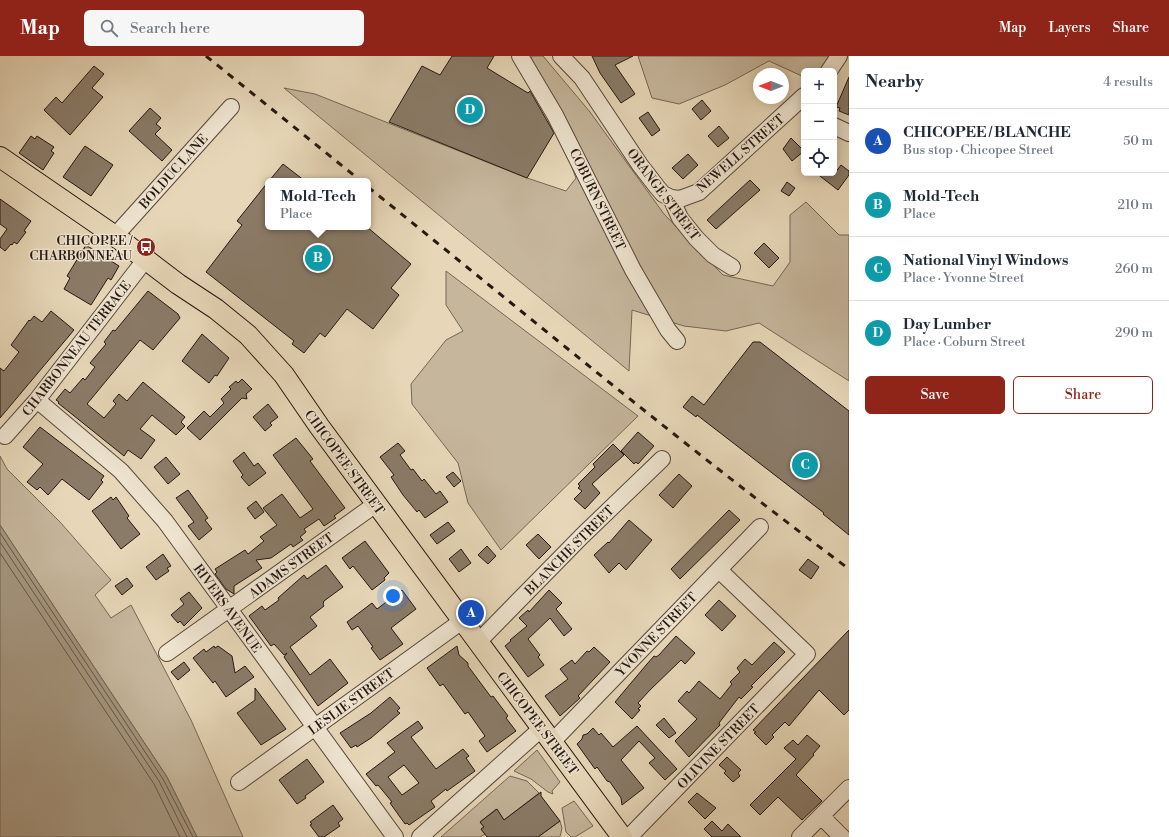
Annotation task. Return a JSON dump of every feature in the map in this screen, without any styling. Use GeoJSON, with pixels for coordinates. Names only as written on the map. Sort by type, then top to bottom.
{"type":"FeatureCollection","features":[{"type":"Feature","properties":{"kind":"main road","name":"CHICOPEE STREET"},"geometry":{"type":"LineString","coordinates":[[0,157],[115,236],[145,260],[216,309],[248,335],[284,375],[306,408],[376,504],[622,837]]}},
{"type":"Feature","properties":{"kind":"street","name":"COBURN STREET"},"geometry":{"type":"LineString","coordinates":[[520,56],[555,115],[633,270],[668,330],[677,341]]}},
{"type":"Feature","properties":{"kind":"street","name":"ORANGE STREET"},"geometry":{"type":"LineString","coordinates":[[561,56],[582,78],[657,187],[663,194],[671,198],[680,218],[696,238],[713,255],[732,267]]}},
{"type":"Feature","properties":{"kind":"street"},"geometry":{"type":"LineString","coordinates":[[831,68],[839,56]]}},
{"type":"Feature","properties":{"kind":"street","name":"NEWELL STREET"},"geometry":{"type":"LineString","coordinates":[[671,198],[680,199],[699,192],[801,104]]}},
{"type":"Feature","properties":{"kind":"street","name":"BOLDUC LANE"},"geometry":{"type":"LineString","coordinates":[[115,236],[231,107]]}},
{"type":"Feature","properties":{"kind":"street"},"geometry":{"type":"LineString","coordinates":[[837,127],[849,133]]}},
{"type":"Feature","properties":{"kind":"street","name":"CHARBONNEAU TERRACE"},"geometry":{"type":"LineString","coordinates":[[5,436],[38,400],[145,260]]}},
{"type":"Feature","properties":{"kind":"street","name":"RIVERS AVENUE"},"geometry":{"type":"LineString","coordinates":[[38,400],[121,471],[165,521],[395,837]]}},
{"type":"Feature","properties":{"kind":"street","name":"BLANCHE STREET"},"geometry":{"type":"LineString","coordinates":[[478,642],[582,536],[662,458]]}},
{"type":"Feature","properties":{"kind":"street","name":"ADAMS STREET"},"geometry":{"type":"LineString","coordinates":[[167,653],[376,504]]}},
{"type":"Feature","properties":{"kind":"street","name":"YVONNE STREET"},"geometry":{"type":"LineString","coordinates":[[420,837],[547,735],[719,570],[760,527]]}},
{"type":"Feature","properties":{"kind":"street","name":"OLIVINE STREET"},"geometry":{"type":"LineString","coordinates":[[629,837],[807,654],[719,570]]}},
{"type":"Feature","properties":{"kind":"street","name":"LESLIE STREET"},"geometry":{"type":"LineString","coordinates":[[239,782],[462,621]]}},
{"type":"Feature","properties":{"kind":"street"},"geometry":{"type":"LineString","coordinates":[[800,837],[849,788]]}},
{"type":"Feature","properties":{"kind":"street"},"geometry":{"type":"LineString","coordinates":[[821,816],[842,837]]}},
{"type":"Feature","properties":{"kind":"shaded area"},"geometry":{"type":"Polygon","coordinates":[[[532,56],[543,56],[590,112],[664,214],[723,275],[773,286],[790,262],[790,215],[806,202],[839,235],[849,235],[849,381],[759,323],[726,331],[684,326],[632,310],[629,371],[284,88],[315,94],[527,178],[566,191],[576,178],[531,60],[532,56]]]}},
{"type":"Feature","properties":{"kind":"shaded area"},"geometry":{"type":"Polygon","coordinates":[[[638,56],[832,56],[832,59],[822,68],[801,68],[801,76],[789,70],[789,68],[784,68],[769,61],[756,68],[753,68],[753,70],[725,85],[679,104],[652,98],[638,56]]]}},
{"type":"Feature","properties":{"kind":"shaded area"},"geometry":{"type":"Polygon","coordinates":[[[446,271],[638,416],[501,550],[468,503],[458,463],[412,404],[411,384],[446,340],[463,331],[446,305],[446,271]]]}},
{"type":"Feature","properties":{"kind":"shaded area"},"geometry":{"type":"Polygon","coordinates":[[[0,456],[7,469],[60,522],[111,580],[95,595],[111,618],[131,605],[191,720],[243,837],[197,837],[167,777],[0,525],[0,456]]]}},
{"type":"Feature","properties":{"kind":"shaded area"},"geometry":{"type":"Polygon","coordinates":[[[537,750],[560,782],[552,791],[553,794],[531,779],[514,771],[537,750]]]}},
{"type":"Feature","properties":{"kind":"shaded area"},"geometry":{"type":"Polygon","coordinates":[[[510,776],[527,781],[539,793],[504,820],[496,809],[480,822],[484,827],[481,829],[485,834],[480,837],[441,837],[510,776]]]}},
{"type":"Feature","properties":{"kind":"shaded area"},"geometry":{"type":"Polygon","coordinates":[[[574,801],[593,826],[575,837],[571,837],[566,832],[562,808],[574,801]]]}},
{"type":"Feature","properties":{"kind":"shaded area"},"geometry":{"type":"Polygon","coordinates":[[[560,821],[562,828],[560,837],[538,837],[560,821]]]}},
{"type":"Feature","properties":{"kind":"water"},"geometry":{"type":"Polygon","coordinates":[[[0,525],[167,777],[197,837],[0,837],[0,525]]]}},
{"type":"Feature","properties":{"kind":"building"},"geometry":{"type":"Polygon","coordinates":[[[452,56],[494,56],[487,68],[528,93],[530,91],[554,133],[527,178],[389,122],[422,66],[440,75],[452,56]]]}},
{"type":"Feature","properties":{"kind":"building"},"geometry":{"type":"Polygon","coordinates":[[[592,56],[633,56],[615,65],[635,94],[621,103],[600,73],[592,56]]]}},
{"type":"Feature","properties":{"kind":"building"},"geometry":{"type":"Polygon","coordinates":[[[94,66],[104,74],[92,88],[103,97],[70,135],[44,110],[56,97],[62,103],[94,66]]]}},
{"type":"Feature","properties":{"kind":"building"},"geometry":{"type":"Polygon","coordinates":[[[849,77],[849,115],[839,111],[840,108],[837,107],[849,77]]]}},
{"type":"Feature","properties":{"kind":"building"},"geometry":{"type":"Polygon","coordinates":[[[702,100],[711,111],[701,120],[692,109],[702,100]]]}},
{"type":"Feature","properties":{"kind":"building"},"geometry":{"type":"Polygon","coordinates":[[[150,108],[161,118],[156,124],[161,128],[155,134],[172,150],[162,161],[129,131],[150,108]]]}},
{"type":"Feature","properties":{"kind":"building"},"geometry":{"type":"Polygon","coordinates":[[[648,112],[660,130],[652,136],[639,118],[648,112]]]}},
{"type":"Feature","properties":{"kind":"building"},"geometry":{"type":"Polygon","coordinates":[[[719,126],[729,138],[718,147],[708,136],[719,126]]]}},
{"type":"Feature","properties":{"kind":"building"},"geometry":{"type":"Polygon","coordinates":[[[31,136],[35,139],[37,136],[54,147],[51,151],[54,153],[43,170],[19,153],[31,136]]]}},
{"type":"Feature","properties":{"kind":"building"},"geometry":{"type":"Polygon","coordinates":[[[791,138],[801,148],[801,154],[792,161],[783,149],[791,138]]]}},
{"type":"Feature","properties":{"kind":"building"},"geometry":{"type":"Polygon","coordinates":[[[85,146],[113,165],[91,196],[63,177],[85,146]]]}},
{"type":"Feature","properties":{"kind":"building"},"geometry":{"type":"Polygon","coordinates":[[[688,154],[698,165],[683,179],[672,168],[688,154]]]}},
{"type":"Feature","properties":{"kind":"building"},"geometry":{"type":"Polygon","coordinates":[[[283,164],[301,178],[271,178],[283,164]]]}},
{"type":"Feature","properties":{"kind":"building"},"geometry":{"type":"Polygon","coordinates":[[[841,165],[849,171],[849,175],[838,190],[820,176],[837,176],[837,170],[841,165]]]}},
{"type":"Feature","properties":{"kind":"building"},"geometry":{"type":"Polygon","coordinates":[[[750,180],[760,190],[716,229],[707,220],[750,180]]]}},
{"type":"Feature","properties":{"kind":"building"},"geometry":{"type":"Polygon","coordinates":[[[787,182],[795,188],[789,196],[781,191],[787,182]]]}},
{"type":"Feature","properties":{"kind":"building"},"geometry":{"type":"Polygon","coordinates":[[[265,186],[265,230],[371,230],[411,264],[391,288],[399,295],[373,329],[347,309],[325,337],[320,333],[304,353],[292,344],[294,341],[206,272],[242,225],[237,221],[265,186]]]}},
{"type":"Feature","properties":{"kind":"building"},"geometry":{"type":"Polygon","coordinates":[[[0,199],[31,221],[24,231],[26,232],[17,244],[14,242],[5,251],[0,247],[0,239],[7,229],[0,224],[0,199]]]}},
{"type":"Feature","properties":{"kind":"building"},"geometry":{"type":"Polygon","coordinates":[[[764,243],[779,258],[769,268],[754,253],[764,243]]]}},
{"type":"Feature","properties":{"kind":"building"},"geometry":{"type":"Polygon","coordinates":[[[86,245],[119,266],[111,280],[108,278],[91,305],[64,289],[70,278],[67,276],[86,245]]]}},
{"type":"Feature","properties":{"kind":"building"},"geometry":{"type":"Polygon","coordinates":[[[148,291],[178,314],[180,318],[153,350],[140,340],[87,404],[104,418],[116,404],[113,401],[119,394],[127,401],[143,382],[185,417],[181,422],[185,426],[176,435],[152,415],[140,429],[155,440],[141,459],[128,450],[124,456],[56,400],[65,389],[70,393],[83,378],[85,380],[95,367],[90,363],[106,344],[104,342],[148,291]]]}},
{"type":"Feature","properties":{"kind":"building"},"geometry":{"type":"Polygon","coordinates":[[[51,311],[74,330],[0,418],[0,368],[4,371],[19,352],[11,345],[29,320],[30,321],[34,316],[42,322],[51,311]]]}},
{"type":"Feature","properties":{"kind":"building"},"geometry":{"type":"Polygon","coordinates":[[[202,334],[229,358],[217,376],[215,375],[209,383],[182,361],[202,334]]]}},
{"type":"Feature","properties":{"kind":"building"},"geometry":{"type":"Polygon","coordinates":[[[753,342],[760,342],[849,411],[849,535],[823,514],[824,513],[697,415],[696,417],[683,407],[692,396],[704,405],[753,342]]]}},
{"type":"Feature","properties":{"kind":"building"},"geometry":{"type":"Polygon","coordinates":[[[242,379],[252,389],[246,394],[247,399],[242,398],[200,440],[187,428],[204,411],[210,417],[224,403],[221,399],[231,389],[229,387],[236,381],[238,383],[242,379]]]}},
{"type":"Feature","properties":{"kind":"building"},"geometry":{"type":"Polygon","coordinates":[[[268,404],[278,417],[270,423],[272,425],[265,431],[253,417],[268,404]]]}},
{"type":"Feature","properties":{"kind":"building"},"geometry":{"type":"Polygon","coordinates":[[[40,427],[104,476],[101,480],[103,482],[89,500],[62,479],[48,495],[40,487],[37,490],[27,482],[43,464],[23,447],[40,427]]]}},
{"type":"Feature","properties":{"kind":"building"},"geometry":{"type":"Polygon","coordinates":[[[638,432],[654,446],[638,464],[636,462],[634,464],[621,451],[638,432]]]}},
{"type":"Feature","properties":{"kind":"building"},"geometry":{"type":"Polygon","coordinates":[[[296,438],[313,459],[310,461],[345,508],[334,516],[336,518],[324,526],[319,519],[304,529],[306,532],[300,537],[303,540],[293,547],[291,544],[271,558],[256,560],[262,568],[234,586],[234,594],[226,589],[215,574],[217,572],[215,569],[245,550],[248,554],[264,541],[260,537],[277,525],[263,508],[282,494],[300,518],[313,509],[273,455],[296,438]]]}},
{"type":"Feature","properties":{"kind":"building"},"geometry":{"type":"Polygon","coordinates":[[[398,443],[405,451],[400,455],[411,470],[413,469],[422,481],[424,479],[436,494],[440,491],[448,502],[425,518],[419,510],[417,512],[403,495],[391,477],[394,475],[380,457],[398,443]]]}},
{"type":"Feature","properties":{"kind":"building"},"geometry":{"type":"Polygon","coordinates":[[[613,444],[624,455],[592,484],[600,493],[585,509],[574,499],[582,491],[578,488],[580,486],[578,484],[595,467],[593,464],[613,444]]]}},
{"type":"Feature","properties":{"kind":"building"},"geometry":{"type":"Polygon","coordinates":[[[244,452],[254,466],[258,463],[266,473],[249,486],[241,477],[243,475],[233,461],[244,452]]]}},
{"type":"Feature","properties":{"kind":"building"},"geometry":{"type":"Polygon","coordinates":[[[166,457],[180,474],[168,484],[154,467],[166,457]]]}},
{"type":"Feature","properties":{"kind":"building"},"geometry":{"type":"Polygon","coordinates":[[[453,472],[461,481],[454,487],[446,477],[453,472]]]}},
{"type":"Feature","properties":{"kind":"building"},"geometry":{"type":"Polygon","coordinates":[[[679,474],[692,486],[673,508],[659,495],[679,474]]]}},
{"type":"Feature","properties":{"kind":"building"},"geometry":{"type":"Polygon","coordinates":[[[188,490],[208,518],[205,520],[212,529],[199,540],[188,526],[194,522],[176,498],[188,490]]]}},
{"type":"Feature","properties":{"kind":"building"},"geometry":{"type":"Polygon","coordinates":[[[111,497],[113,500],[116,497],[129,516],[127,518],[140,534],[121,549],[92,511],[111,497]]]}},
{"type":"Feature","properties":{"kind":"building"},"geometry":{"type":"Polygon","coordinates":[[[256,501],[264,512],[255,519],[247,508],[256,501]]]}},
{"type":"Feature","properties":{"kind":"building"},"geometry":{"type":"Polygon","coordinates":[[[729,510],[740,520],[680,579],[671,569],[729,510]]]}},
{"type":"Feature","properties":{"kind":"building"},"geometry":{"type":"Polygon","coordinates":[[[629,520],[652,540],[626,570],[619,563],[609,573],[594,555],[608,542],[609,543],[629,520]]]}},
{"type":"Feature","properties":{"kind":"building"},"geometry":{"type":"Polygon","coordinates":[[[448,522],[455,531],[437,544],[430,535],[448,522]]]}},
{"type":"Feature","properties":{"kind":"building"},"geometry":{"type":"Polygon","coordinates":[[[538,534],[551,547],[539,559],[526,545],[538,534]]]}},
{"type":"Feature","properties":{"kind":"building"},"geometry":{"type":"Polygon","coordinates":[[[365,541],[389,573],[384,578],[385,580],[372,590],[353,566],[350,569],[342,558],[365,541]]]}},
{"type":"Feature","properties":{"kind":"building"},"geometry":{"type":"Polygon","coordinates":[[[487,546],[496,556],[488,564],[478,555],[487,546]]]}},
{"type":"Feature","properties":{"kind":"building"},"geometry":{"type":"Polygon","coordinates":[[[461,549],[471,563],[459,572],[449,559],[461,549]]]}},
{"type":"Feature","properties":{"kind":"building"},"geometry":{"type":"Polygon","coordinates":[[[163,554],[171,566],[167,568],[169,571],[156,580],[146,567],[163,554]]]}},
{"type":"Feature","properties":{"kind":"building"},"geometry":{"type":"Polygon","coordinates":[[[808,559],[819,567],[811,579],[799,570],[808,559]]]}},
{"type":"Feature","properties":{"kind":"building"},"geometry":{"type":"Polygon","coordinates":[[[326,565],[343,587],[324,601],[324,606],[310,617],[317,626],[290,647],[310,675],[330,659],[348,683],[318,706],[284,657],[287,653],[284,655],[274,644],[271,646],[249,616],[262,606],[265,610],[279,600],[278,598],[304,575],[307,579],[326,565]]]}},
{"type":"Feature","properties":{"kind":"building"},"geometry":{"type":"Polygon","coordinates":[[[127,578],[133,586],[122,595],[115,586],[127,578]]]}},
{"type":"Feature","properties":{"kind":"building"},"geometry":{"type":"Polygon","coordinates":[[[402,590],[416,609],[391,628],[403,644],[380,660],[358,626],[352,630],[347,622],[372,603],[377,609],[402,590]]]}},
{"type":"Feature","properties":{"kind":"building"},"geometry":{"type":"Polygon","coordinates":[[[549,590],[562,603],[556,609],[572,629],[564,636],[550,618],[528,639],[540,655],[538,657],[544,665],[528,677],[505,646],[527,626],[519,618],[528,610],[529,612],[549,590]]]}},
{"type":"Feature","properties":{"kind":"building"},"geometry":{"type":"Polygon","coordinates":[[[189,592],[202,608],[184,626],[180,621],[178,623],[171,615],[184,604],[180,599],[189,592]]]}},
{"type":"Feature","properties":{"kind":"building"},"geometry":{"type":"Polygon","coordinates":[[[719,600],[736,616],[722,631],[705,615],[719,600]]]}},
{"type":"Feature","properties":{"kind":"building"},"geometry":{"type":"Polygon","coordinates":[[[849,630],[849,710],[844,715],[819,690],[789,726],[785,722],[772,735],[774,737],[766,745],[754,733],[756,732],[753,730],[849,630]]]}},
{"type":"Feature","properties":{"kind":"building"},"geometry":{"type":"Polygon","coordinates":[[[676,636],[695,653],[685,664],[681,660],[650,690],[638,703],[641,706],[638,709],[640,710],[632,719],[615,702],[654,656],[656,657],[659,655],[676,636]]]}},
{"type":"Feature","properties":{"kind":"building"},"geometry":{"type":"Polygon","coordinates":[[[774,642],[785,652],[751,686],[753,687],[741,699],[739,697],[719,723],[720,725],[689,757],[675,741],[697,719],[678,701],[687,691],[689,693],[699,681],[720,699],[732,684],[730,682],[740,672],[737,668],[745,659],[752,665],[774,642]]]}},
{"type":"Feature","properties":{"kind":"building"},"geometry":{"type":"Polygon","coordinates":[[[214,646],[215,648],[218,646],[232,656],[235,673],[245,666],[254,677],[226,697],[215,681],[213,683],[193,658],[204,649],[206,652],[214,646]]]}},
{"type":"Feature","properties":{"kind":"building"},"geometry":{"type":"Polygon","coordinates":[[[457,646],[459,655],[468,663],[468,666],[491,697],[493,696],[508,716],[506,718],[516,731],[487,752],[479,741],[485,736],[468,712],[465,714],[443,684],[440,686],[427,668],[457,646]]]}},
{"type":"Feature","properties":{"kind":"building"},"geometry":{"type":"Polygon","coordinates":[[[594,647],[610,662],[578,696],[580,698],[560,716],[545,696],[568,679],[560,669],[572,660],[575,664],[587,651],[589,652],[594,647]]]}},
{"type":"Feature","properties":{"kind":"building"},"geometry":{"type":"Polygon","coordinates":[[[184,662],[190,670],[178,680],[171,672],[184,662]]]}},
{"type":"Feature","properties":{"kind":"building"},"geometry":{"type":"Polygon","coordinates":[[[255,688],[286,729],[261,745],[237,713],[255,700],[255,688]]]}},
{"type":"Feature","properties":{"kind":"building"},"geometry":{"type":"Polygon","coordinates":[[[390,697],[400,708],[397,711],[400,713],[371,738],[357,747],[356,745],[351,748],[340,733],[371,713],[390,697]]]}},
{"type":"Feature","properties":{"kind":"building"},"geometry":{"type":"Polygon","coordinates":[[[664,718],[676,733],[669,738],[656,725],[664,718]]]}},
{"type":"Feature","properties":{"kind":"building"},"geometry":{"type":"Polygon","coordinates":[[[418,721],[423,728],[411,737],[436,769],[463,749],[469,756],[466,758],[475,771],[447,791],[446,789],[431,801],[435,807],[409,825],[407,823],[405,824],[390,803],[392,802],[378,785],[376,786],[366,774],[395,752],[387,743],[418,721]],[[404,765],[388,777],[402,795],[419,783],[404,765]]]}},
{"type":"Feature","properties":{"kind":"building"},"geometry":{"type":"Polygon","coordinates":[[[637,726],[677,769],[665,780],[649,763],[655,758],[639,741],[621,760],[644,788],[622,805],[621,798],[610,782],[607,781],[597,767],[595,769],[577,744],[582,739],[583,735],[587,734],[593,728],[599,735],[601,733],[613,747],[637,726]]]}},
{"type":"Feature","properties":{"kind":"building"},"geometry":{"type":"Polygon","coordinates":[[[807,735],[820,746],[796,775],[822,801],[802,820],[778,797],[760,815],[750,805],[796,759],[784,748],[793,740],[798,745],[807,735]]]}},
{"type":"Feature","properties":{"kind":"building"},"geometry":{"type":"Polygon","coordinates":[[[727,757],[741,770],[738,773],[740,776],[733,782],[724,773],[726,771],[719,765],[727,757]]]}},
{"type":"Feature","properties":{"kind":"building"},"geometry":{"type":"Polygon","coordinates":[[[307,759],[324,782],[297,804],[279,780],[307,759]]]}},
{"type":"Feature","properties":{"kind":"building"},"geometry":{"type":"Polygon","coordinates":[[[541,792],[541,796],[560,821],[538,837],[487,837],[481,829],[484,827],[480,822],[497,809],[504,820],[541,792]]]}},
{"type":"Feature","properties":{"kind":"building"},"geometry":{"type":"Polygon","coordinates":[[[697,793],[716,808],[705,819],[688,802],[697,793]]]}},
{"type":"Feature","properties":{"kind":"building"},"geometry":{"type":"Polygon","coordinates":[[[333,805],[343,819],[338,823],[340,826],[324,837],[319,837],[310,825],[312,824],[310,822],[333,805]]]}},
{"type":"Feature","properties":{"kind":"building"},"geometry":{"type":"Polygon","coordinates":[[[712,821],[722,831],[728,824],[741,837],[712,837],[704,829],[712,821]]]}},
{"type":"Feature","properties":{"kind":"railway"},"geometry":{"type":"LineString","coordinates":[[206,56],[357,178]]}},
{"type":"Feature","properties":{"kind":"railway"},"geometry":{"type":"LineString","coordinates":[[371,189],[727,476],[849,569]]}},
{"type":"Feature","properties":{"kind":"place","name":"Day Lumber"},"geometry":{"type":"Point","coordinates":[470,110]}},
{"type":"Feature","properties":{"kind":"place","name":"CHICOPEE / CHARBONNEAU"},"geometry":{"type":"Point","coordinates":[146,247]}},
{"type":"Feature","properties":{"kind":"place","name":"Mold-Tech"},"geometry":{"type":"Point","coordinates":[318,258]}},
{"type":"Feature","properties":{"kind":"place","name":"National Vinyl Windows"},"geometry":{"type":"Point","coordinates":[805,465]}},
{"type":"Feature","properties":{"kind":"place","name":"CHICOPEE / BLANCHE"},"geometry":{"type":"Point","coordinates":[471,613]}}]}
